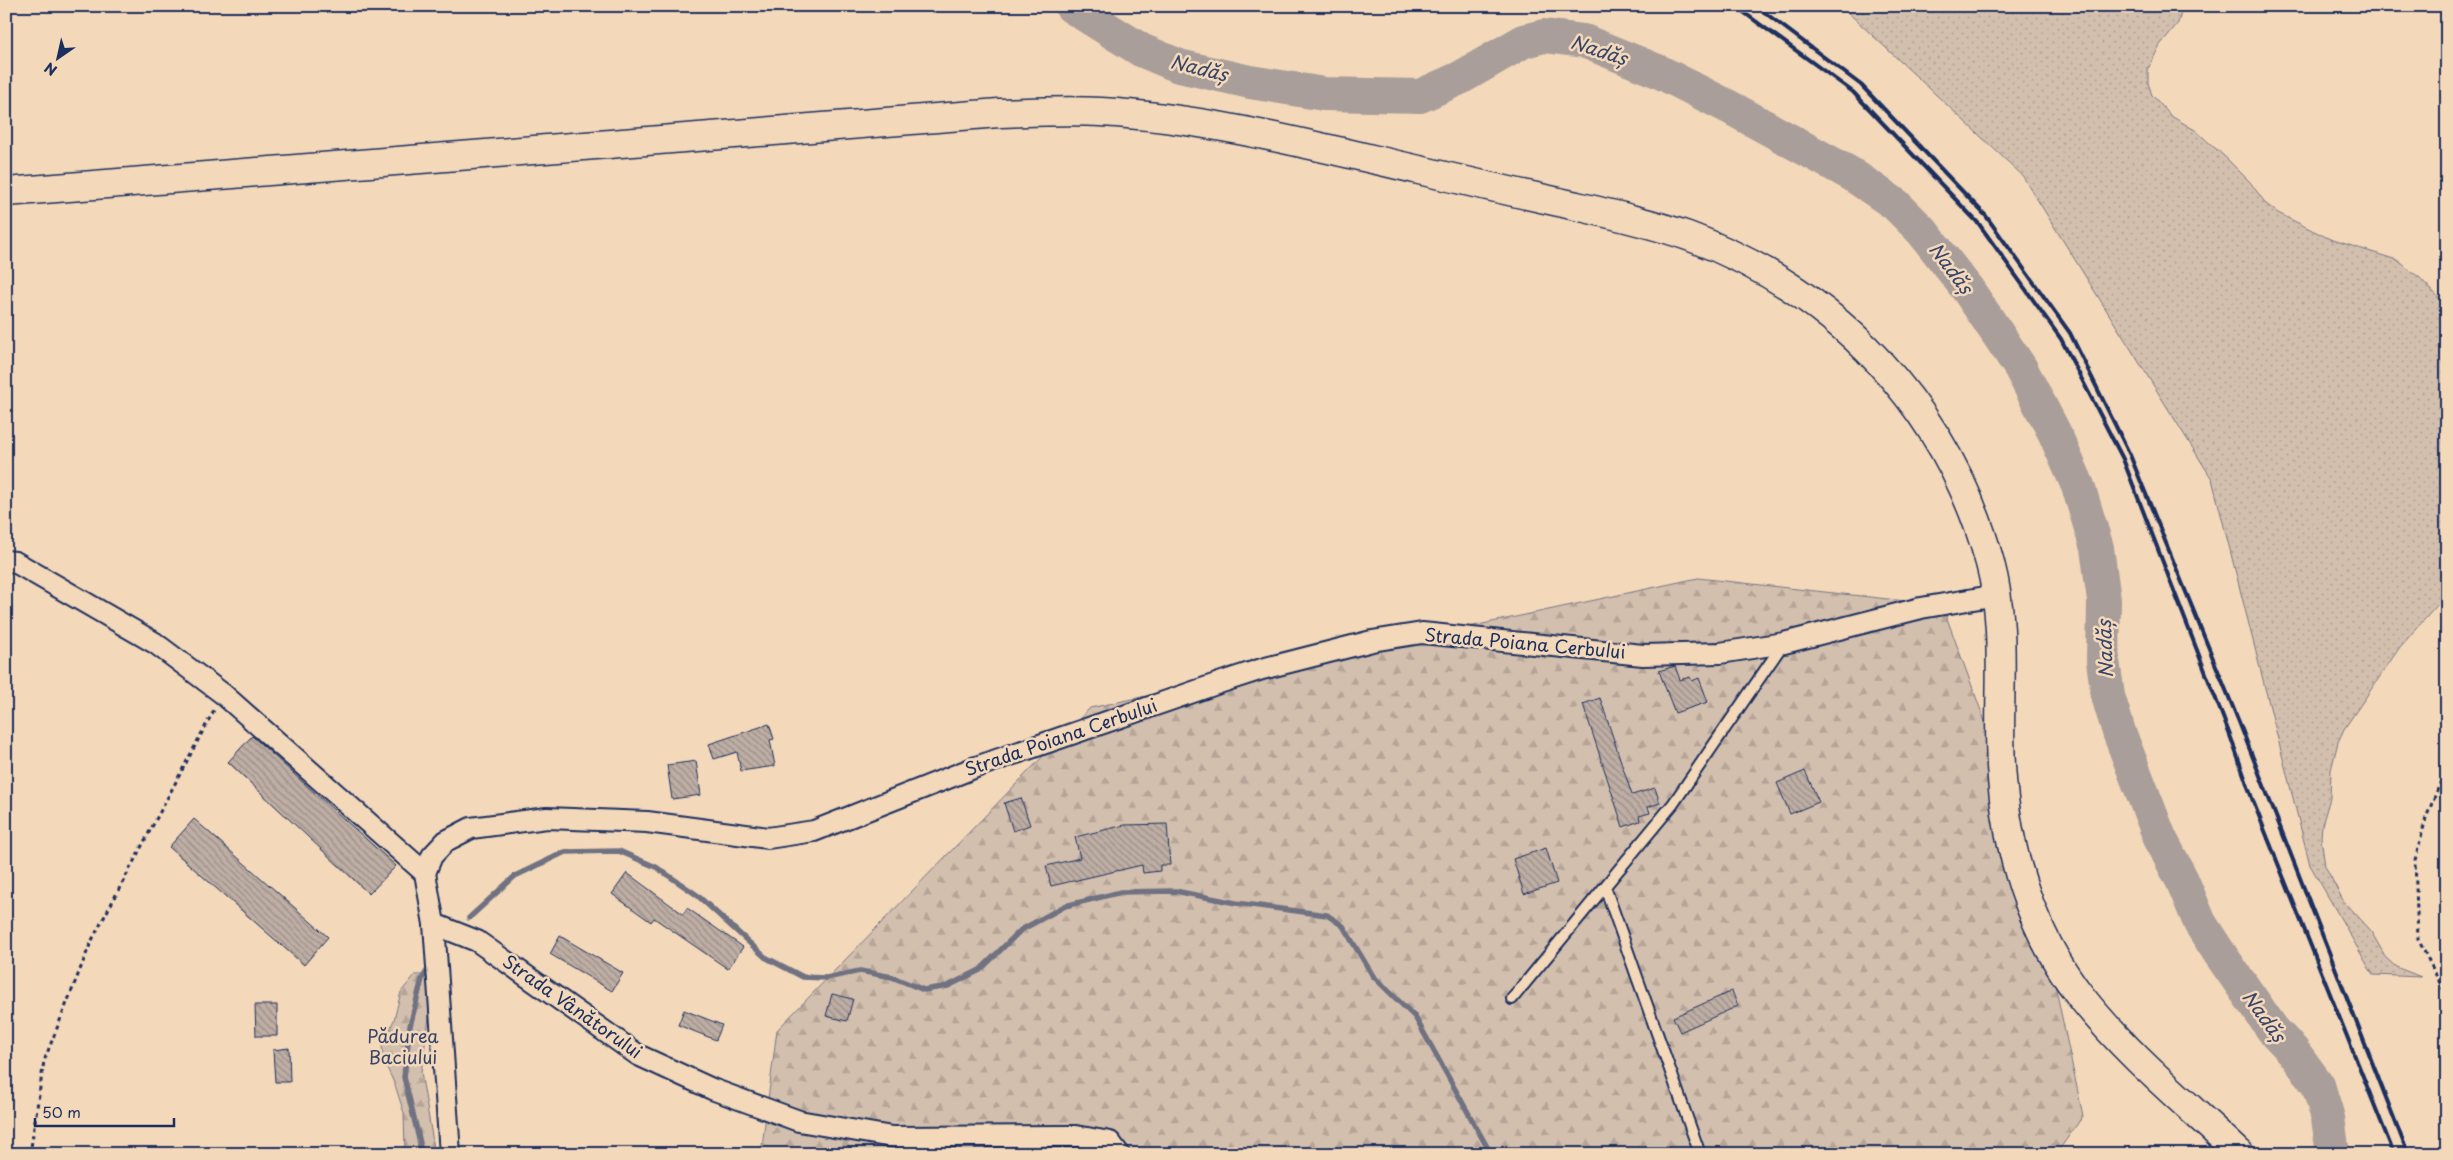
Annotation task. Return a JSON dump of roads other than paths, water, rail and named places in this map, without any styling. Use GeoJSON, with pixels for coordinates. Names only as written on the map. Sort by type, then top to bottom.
{"type":"FeatureCollection","features":[{"type":"Feature","properties":{"kind":"main road"},"geometry":{"type":"LineString","coordinates":[[6,192],[999,113],[1115,113],[1187,121],[1393,164],[1660,227],[1732,254],[1776,277],[1818,305],[1862,343],[1916,406],[1952,466],[1971,510],[1990,563],[1997,595],[2002,694],[2000,746],[2004,803],[2021,879],[2032,909],[2064,970],[2091,1008],[2131,1053],[2240,1154]]}},
{"type":"Feature","properties":{"kind":"street"},"geometry":{"type":"LineString","coordinates":[[6,561],[15,562],[155,643],[223,694],[426,873],[434,924],[450,1154]]}},
{"type":"Feature","properties":{"kind":"street","name":"Strada Poiana Cerbului"},"geometry":{"type":"LineString","coordinates":[[426,873],[432,856],[446,841],[471,828],[547,818],[647,822],[768,838],[814,831],[976,767],[1262,669],[1372,641],[1422,633],[1643,655],[1720,653],[1784,643],[1921,608],[1997,595]]}},
{"type":"Feature","properties":{"kind":"street","name":"Strada Vânătorului"},"geometry":{"type":"LineString","coordinates":[[434,924],[477,941],[638,1055],[712,1089],[799,1121],[892,1137],[1076,1136],[1110,1142],[1119,1154]]}},
{"type":"Feature","properties":{"kind":"lane"},"geometry":{"type":"LineString","coordinates":[[1512,999],[1673,804],[1784,643]]}},
{"type":"Feature","properties":{"kind":"lane"},"geometry":{"type":"LineString","coordinates":[[1605,887],[1700,1154]]}},
{"type":"Feature","properties":{"kind":"waterway","name":"Nadăș"},"geometry":{"type":"LineString","coordinates":[[1071,6],[1141,50],[1179,66],[1250,82],[1324,94],[1420,96],[1460,78],[1524,41],[1544,36],[1584,41],[1660,72],[1731,108],[1851,174],[1895,204],[1922,231],[1968,290],[2020,367],[2054,432],[2078,486],[2097,548],[2104,600],[2103,661],[2108,696],[2119,732],[2160,838],[2182,880],[2200,923],[2273,1030],[2293,1051],[2318,1085],[2328,1118],[2333,1154]]}},
{"type":"Feature","properties":{"kind":"waterway"},"geometry":{"type":"LineString","coordinates":[[469,918],[515,876],[565,852],[619,851],[656,867],[697,895],[765,957],[803,977],[826,978],[860,971],[892,977],[924,990],[948,986],[980,970],[1021,930],[1065,906],[1121,892],[1175,891],[1236,903],[1327,915],[1343,926],[1373,976],[1415,1017],[1491,1154]]}},
{"type":"Feature","properties":{"kind":"waterway"},"geometry":{"type":"LineString","coordinates":[[419,1154],[420,1143],[404,1077],[410,1026],[422,979],[431,965]]}},
{"type":"Feature","properties":{"kind":"railway"},"geometry":{"type":"LineString","coordinates":[[1735,6],[1853,92],[1979,224],[2061,339],[2123,459],[2231,738],[2253,801],[2394,1154]]}},
{"type":"Feature","properties":{"kind":"railway"},"geometry":{"type":"LineString","coordinates":[[1756,6],[1861,85],[1986,216],[2070,333],[2130,455],[2239,722],[2408,1154]]}},
{"type":"Feature","properties":{"kind":"park label","name":"Pădurea Baciului"},"geometry":{"type":"Point","coordinates":[403,1047]}}]}
